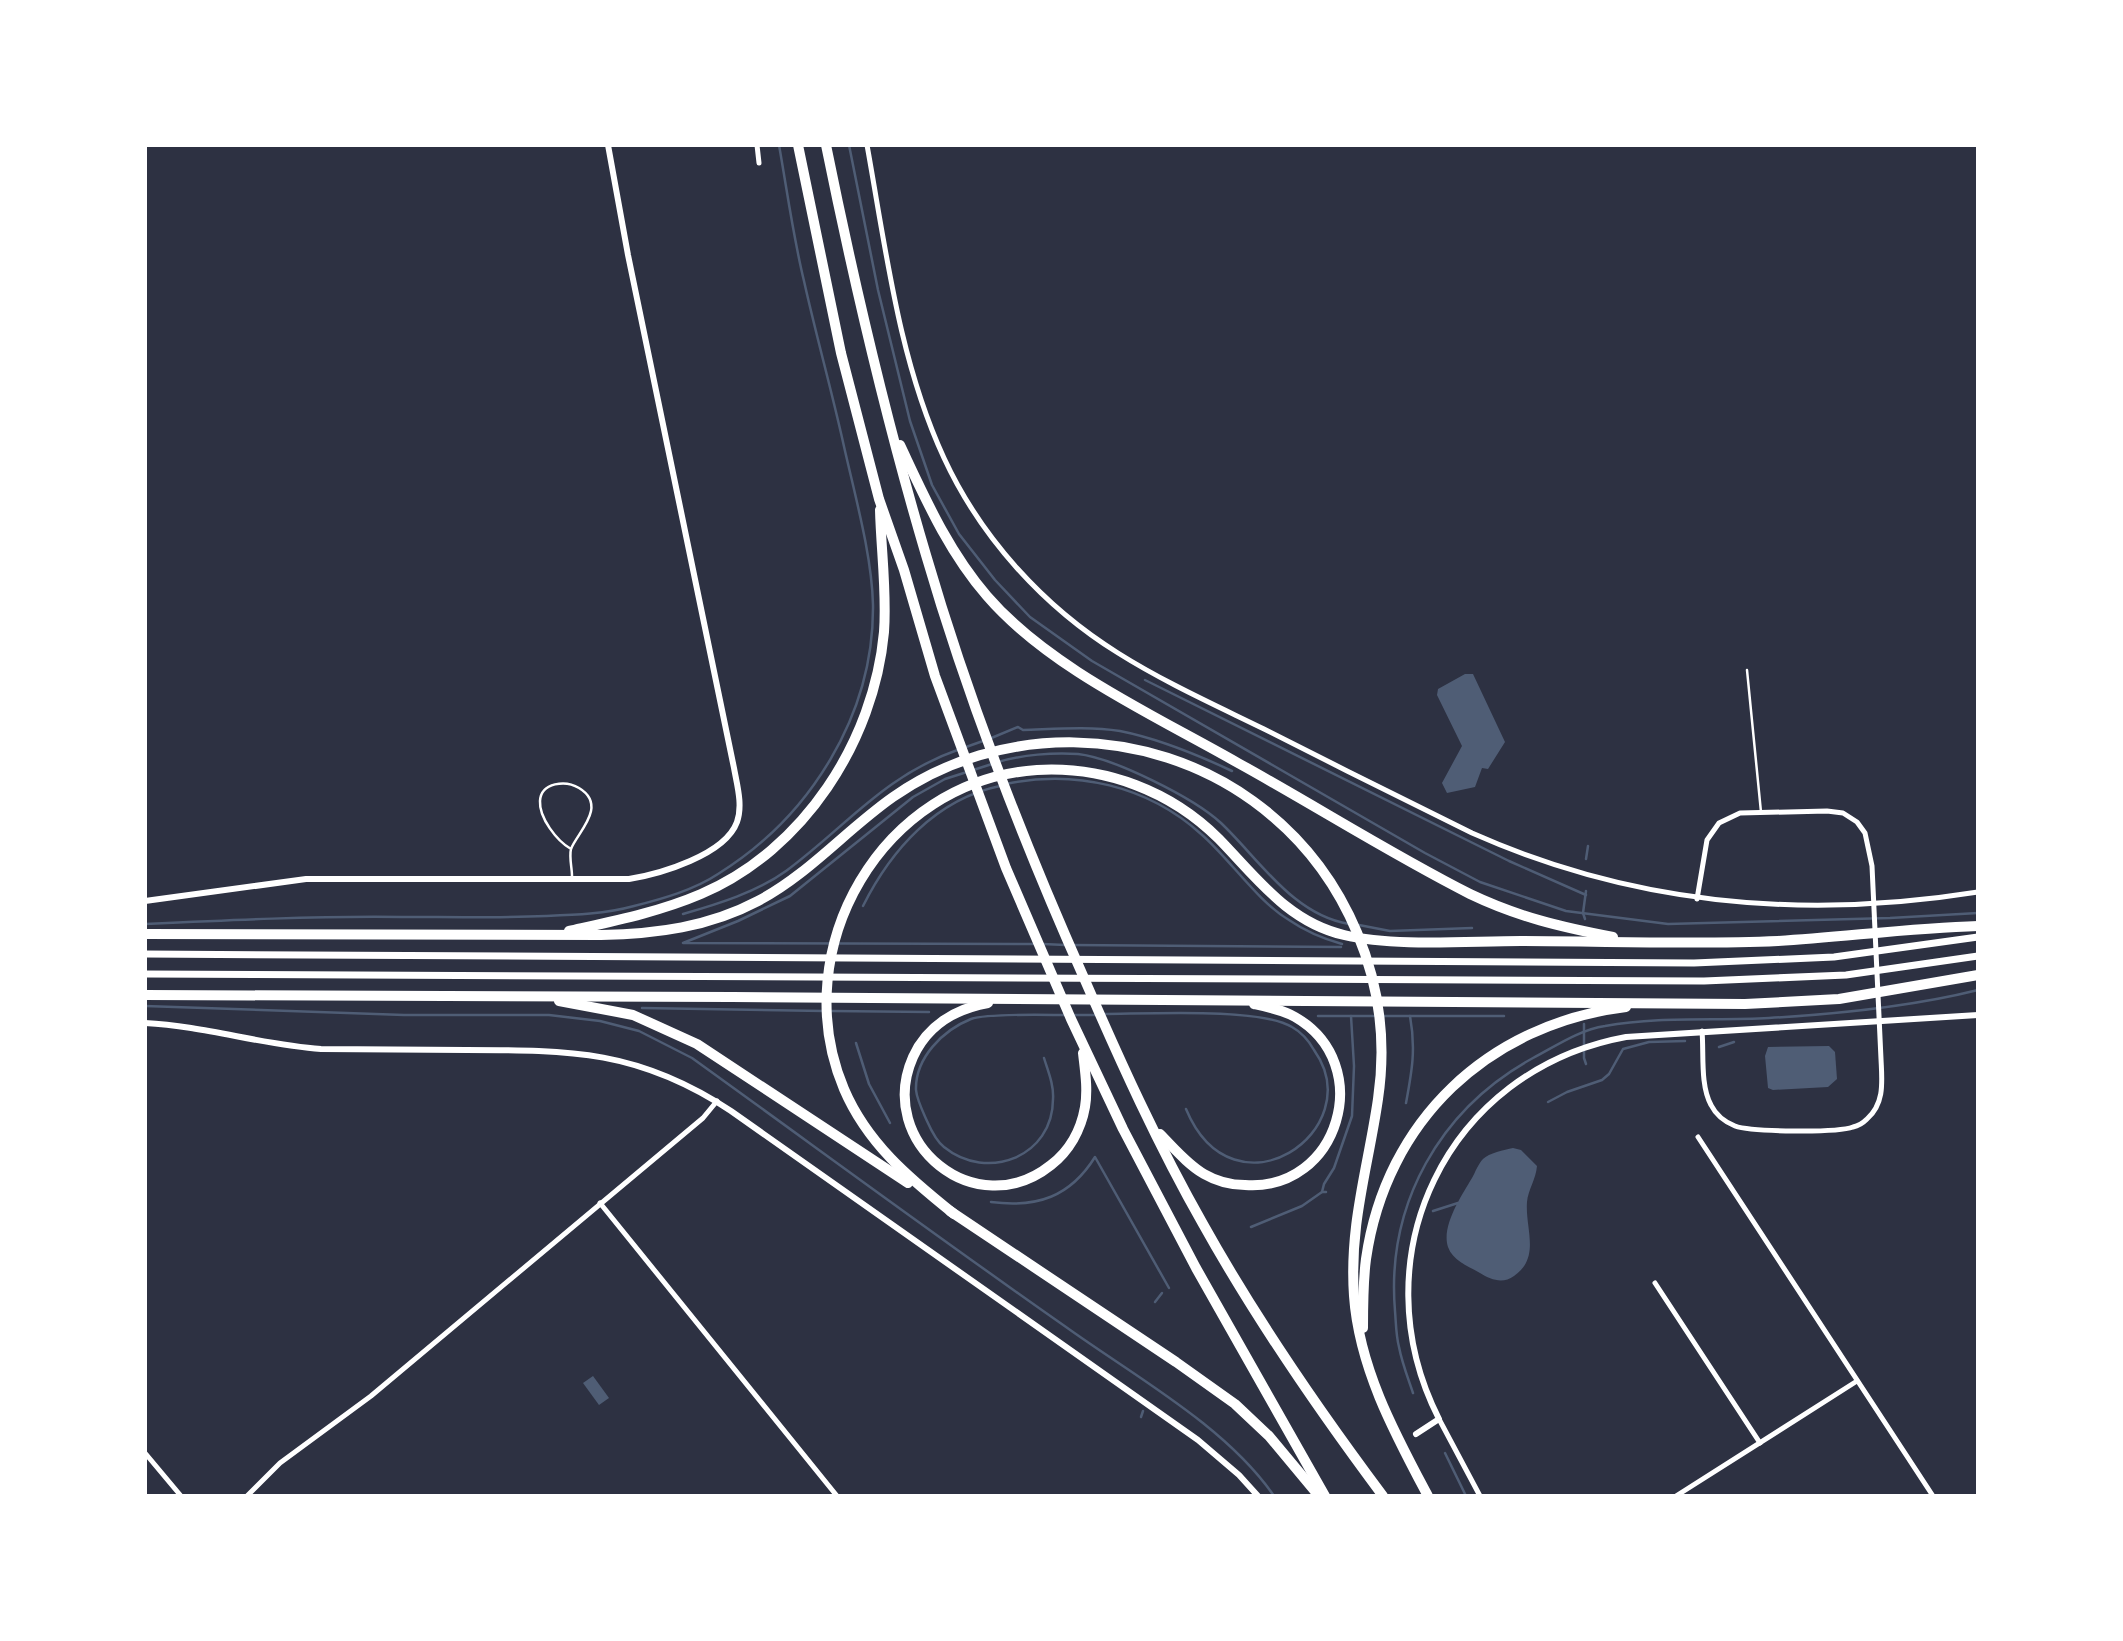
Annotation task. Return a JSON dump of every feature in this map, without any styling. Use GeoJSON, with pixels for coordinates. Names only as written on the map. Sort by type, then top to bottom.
{"type":"FeatureCollection","features":[{"type":"Feature","properties":{"kind":"highway"},"geometry":{"type":"LineString","coordinates":[[798,145],[841,353],[879,499],[936,676],[1025,915],[1123,1129],[1196,1268],[1325,1496]]}},
{"type":"Feature","properties":{"kind":"highway"},"geometry":{"type":"LineString","coordinates":[[826,145],[854,281],[926,558],[983,727],[1057,918],[1152,1125],[1205,1227],[1298,1378],[1382,1496]]}},
{"type":"Feature","properties":{"kind":"highway"},"geometry":{"type":"LineString","coordinates":[[888,419],[955,555],[1002,612],[1054,655],[1132,703],[1470,894],[1508,911],[1552,925],[1641,942]]}},
{"type":"Feature","properties":{"kind":"highway"},"geometry":{"type":"LineString","coordinates":[[549,935],[640,915],[704,893],[752,864],[784,839],[808,813],[845,760],[872,692],[880,659],[885,598],[879,499]]}},
{"type":"Feature","properties":{"kind":"highway"},"geometry":{"type":"LineString","coordinates":[[145,934],[549,935],[649,933],[689,927],[757,901],[790,881],[881,805],[929,775],[958,762],[1000,749],[1065,741],[1102,743],[1154,753],[1201,770],[1256,803],[1285,826],[1319,864],[1340,896],[1368,960],[1379,1008],[1382,1049],[1378,1098],[1357,1205],[1354,1296],[1357,1322],[1382,1405],[1428,1496]]}},
{"type":"Feature","properties":{"kind":"highway"},"geometry":{"type":"LineString","coordinates":[[954,1214],[902,1171],[872,1138],[845,1091],[829,1039],[826,1007],[828,975],[843,916],[858,883],[878,854],[925,810],[985,780],[1025,772],[1062,770],[1114,778],[1143,788],[1170,801],[1211,832],[1283,905],[1331,931],[1356,937],[1384,940],[1777,941],[1978,926]]}},
{"type":"Feature","properties":{"kind":"highway"},"geometry":{"type":"LineString","coordinates":[[145,995],[1745,1004],[1839,999],[1978,975]]}},
{"type":"Feature","properties":{"kind":"highway"},"geometry":{"type":"LineString","coordinates":[[524,996],[633,1015],[697,1044],[1227,1397],[1269,1436],[1319,1496]]}},
{"type":"Feature","properties":{"kind":"highway"},"geometry":{"type":"LineString","coordinates":[[1009,999],[966,1008],[943,1021],[921,1043],[909,1067],[905,1098],[911,1129],[928,1156],[946,1171],[978,1184],[1008,1184],[1036,1175],[1060,1157],[1077,1133],[1085,1107],[1082,1044]]}},
{"type":"Feature","properties":{"kind":"highway"},"geometry":{"type":"LineString","coordinates":[[1152,1125],[1195,1168],[1205,1175],[1234,1185],[1265,1185],[1283,1180],[1300,1171],[1320,1153],[1335,1126],[1341,1099],[1335,1065],[1329,1052],[1310,1027],[1293,1016],[1237,1000]]}},
{"type":"Feature","properties":{"kind":"highway"},"geometry":{"type":"LineString","coordinates":[[1363,1343],[1365,1271],[1378,1209],[1402,1151],[1432,1108],[1470,1071],[1514,1041],[1540,1028],[1648,1002]]}},
{"type":"Feature","properties":{"kind":"main road"},"geometry":{"type":"LineString","coordinates":[[145,954],[1694,963],[1834,957],[1978,937]]}},
{"type":"Feature","properties":{"kind":"main road"},"geometry":{"type":"LineString","coordinates":[[145,974],[1692,981],[1846,975],[1978,956]]}},
{"type":"Feature","properties":{"kind":"street"},"geometry":{"type":"LineString","coordinates":[[145,901],[306,879],[629,879],[675,867],[725,839],[734,827],[739,809],[734,768],[628,255],[608,145]]}},
{"type":"Feature","properties":{"kind":"street"},"geometry":{"type":"LineString","coordinates":[[757,145],[759,163]]}},
{"type":"Feature","properties":{"kind":"street"},"geometry":{"type":"LineString","coordinates":[[867,145],[898,308],[918,390],[934,436],[955,481],[990,534],[1034,587],[1067,618],[1100,642],[1157,676],[1472,833],[1514,851],[1610,881],[1697,899],[1758,905],[1804,906],[1928,899],[1978,892]]}},
{"type":"Feature","properties":{"kind":"street"},"geometry":{"type":"LineString","coordinates":[[1697,899],[1705,845],[1712,831],[1723,820],[1734,815],[1832,811],[1849,816],[1865,833],[1872,866],[1882,1090],[1879,1101],[1867,1119],[1856,1127],[1746,1129],[1734,1126],[1723,1120],[1709,1102],[1702,1031]]}},
{"type":"Feature","properties":{"kind":"street"},"geometry":{"type":"LineString","coordinates":[[1480,1496],[1424,1384],[1409,1324],[1408,1287],[1412,1246],[1421,1212],[1451,1149],[1481,1112],[1506,1090],[1560,1057],[1593,1044],[1626,1037],[1978,1015]]}},
{"type":"Feature","properties":{"kind":"street"},"geometry":{"type":"LineString","coordinates":[[145,1023],[200,1029],[294,1047],[321,1049],[582,1053],[649,1069],[688,1085],[717,1101],[1198,1440],[1239,1475],[1258,1496]]}},
{"type":"Feature","properties":{"kind":"street"},"geometry":{"type":"LineString","coordinates":[[247,1496],[280,1464],[371,1396],[703,1118],[717,1101]]}},
{"type":"Feature","properties":{"kind":"street"},"geometry":{"type":"LineString","coordinates":[[1698,1137],[1933,1496]]}},
{"type":"Feature","properties":{"kind":"street"},"geometry":{"type":"LineString","coordinates":[[600,1203],[837,1496]]}},
{"type":"Feature","properties":{"kind":"street"},"geometry":{"type":"LineString","coordinates":[[1655,1283],[1760,1443]]}},
{"type":"Feature","properties":{"kind":"street"},"geometry":{"type":"LineString","coordinates":[[1676,1496],[1857,1381]]}},
{"type":"Feature","properties":{"kind":"street"},"geometry":{"type":"LineString","coordinates":[[1416,1434],[1440,1419]]}},
{"type":"Feature","properties":{"kind":"street"},"geometry":{"type":"LineString","coordinates":[[145,1453],[181,1496]]}},
{"type":"Feature","properties":{"kind":"lane"},"geometry":{"type":"LineString","coordinates":[[1747,670],[1761,812]]}},
{"type":"Feature","properties":{"kind":"lane"},"geometry":{"type":"LineString","coordinates":[[571,849],[564,845],[546,821],[541,809],[540,798],[543,792],[557,783],[577,786],[590,803],[590,817],[586,828],[571,849],[572,880]]}},
{"type":"Feature","properties":{"kind":"water"},"geometry":{"type":"Polygon","coordinates":[[[1465,674],[1473,674],[1505,742],[1488,769],[1482,768],[1475,787],[1447,793],[1442,783],[1462,746],[1437,695],[1438,689],[1465,674]]]}},
{"type":"Feature","properties":{"kind":"water"},"geometry":{"type":"Polygon","coordinates":[[[1829,1046],[1835,1052],[1837,1079],[1828,1087],[1768,1088],[1765,1056],[1768,1047],[1829,1046]]]}},
{"type":"Feature","properties":{"kind":"water"},"geometry":{"type":"Polygon","coordinates":[[[1513,1148],[1521,1150],[1537,1166],[1527,1202],[1529,1251],[1527,1260],[1514,1276],[1497,1280],[1488,1278],[1453,1256],[1448,1247],[1447,1230],[1458,1202],[1481,1161],[1493,1153],[1513,1148]]]}},
{"type":"Feature","properties":{"kind":"water"},"geometry":{"type":"Polygon","coordinates":[[[593,1376],[609,1398],[599,1405],[583,1383],[593,1376]]]}},
{"type":"Feature","properties":{"kind":"waterway"},"geometry":{"type":"LineString","coordinates":[[145,924],[305,918],[528,917],[590,914],[623,909],[678,893],[718,874],[751,851],[808,793],[849,723],[862,685],[870,646],[873,605],[862,524],[800,264],[779,145]]}},
{"type":"Feature","properties":{"kind":"waterway"},"geometry":{"type":"LineString","coordinates":[[849,145],[878,290],[910,421],[932,485],[959,534],[995,580],[1030,617],[1092,661],[1425,853],[1480,882],[1566,911],[1668,924],[1978,913]]}},
{"type":"Feature","properties":{"kind":"waterway"},"geometry":{"type":"LineString","coordinates":[[1145,680],[1509,861],[1586,895]]}},
{"type":"Feature","properties":{"kind":"waterway"},"geometry":{"type":"LineString","coordinates":[[989,739],[1018,727],[1023,730],[1108,729],[1149,738],[1232,771]]}},
{"type":"Feature","properties":{"kind":"waterway"},"geometry":{"type":"LineString","coordinates":[[966,747],[983,741]]}},
{"type":"Feature","properties":{"kind":"waterway"},"geometry":{"type":"LineString","coordinates":[[683,914],[737,897],[775,878],[808,854],[887,787],[933,760],[960,749]]}},
{"type":"Feature","properties":{"kind":"waterway"},"geometry":{"type":"LineString","coordinates":[[998,762],[1038,755],[1078,754],[1132,771],[1209,813],[1294,898],[1329,919],[1349,924]]}},
{"type":"Feature","properties":{"kind":"waterway"},"geometry":{"type":"LineString","coordinates":[[992,764],[945,779],[913,797],[790,896],[683,943],[1037,944]]}},
{"type":"Feature","properties":{"kind":"waterway"},"geometry":{"type":"LineString","coordinates":[[1006,784],[1032,780],[1084,781],[1110,785],[1158,804],[1201,834],[1277,912],[1308,931],[1342,944]]}},
{"type":"Feature","properties":{"kind":"waterway"},"geometry":{"type":"LineString","coordinates":[[863,906],[887,865],[918,830],[956,802],[1000,786]]}},
{"type":"Feature","properties":{"kind":"waterway"},"geometry":{"type":"LineString","coordinates":[[1586,859],[1588,846]]}},
{"type":"Feature","properties":{"kind":"waterway"},"geometry":{"type":"LineString","coordinates":[[1585,919],[1583,913],[1586,891]]}},
{"type":"Feature","properties":{"kind":"waterway"},"geometry":{"type":"LineString","coordinates":[[1359,925],[1390,931],[1472,928]]}},
{"type":"Feature","properties":{"kind":"waterway"},"geometry":{"type":"LineString","coordinates":[[1043,944],[1065,945]]}},
{"type":"Feature","properties":{"kind":"waterway"},"geometry":{"type":"LineString","coordinates":[[1071,945],[1341,947]]}},
{"type":"Feature","properties":{"kind":"waterway"},"geometry":{"type":"LineString","coordinates":[[1413,1393],[1398,1343],[1395,1311],[1395,1272],[1400,1234],[1410,1197],[1426,1163],[1446,1132],[1471,1104],[1500,1079],[1568,1039],[1605,1026],[1646,1021],[1769,1018],[1848,1012],[1926,1001],[1978,990]]}},
{"type":"Feature","properties":{"kind":"waterway"},"geometry":{"type":"LineString","coordinates":[[145,1006],[404,1015],[549,1015],[600,1021],[639,1031],[692,1058],[972,1260],[1178,1404],[1231,1447],[1274,1496]]}},
{"type":"Feature","properties":{"kind":"waterway"},"geometry":{"type":"LineString","coordinates":[[642,1008],[824,1011]]}},
{"type":"Feature","properties":{"kind":"waterway"},"geometry":{"type":"LineString","coordinates":[[831,1011],[929,1012]]}},
{"type":"Feature","properties":{"kind":"waterway"},"geometry":{"type":"LineString","coordinates":[[1102,1014],[1228,1014],[1276,1021],[1302,1034],[1314,1050],[1327,1080],[1325,1109],[1311,1134],[1289,1153],[1263,1162],[1234,1160],[1208,1143],[1186,1109]]}},
{"type":"Feature","properties":{"kind":"waterway"},"geometry":{"type":"LineString","coordinates":[[1044,1058],[1053,1089],[1050,1119],[1042,1136],[1030,1149],[1015,1158],[979,1162],[961,1157],[939,1142],[922,1110],[916,1090],[920,1067],[941,1038],[950,1030],[979,1017],[1067,1015]]}},
{"type":"Feature","properties":{"kind":"waterway"},"geometry":{"type":"LineString","coordinates":[[1074,1015],[1095,1015]]}},
{"type":"Feature","properties":{"kind":"waterway"},"geometry":{"type":"LineString","coordinates":[[1318,1016],[1375,1016]]}},
{"type":"Feature","properties":{"kind":"waterway"},"geometry":{"type":"LineString","coordinates":[[1322,1192],[1334,1168],[1352,1116],[1354,1066],[1351,1016]]}},
{"type":"Feature","properties":{"kind":"waterway"},"geometry":{"type":"LineString","coordinates":[[1381,1016],[1504,1016]]}},
{"type":"Feature","properties":{"kind":"waterway"},"geometry":{"type":"LineString","coordinates":[[1406,1103],[1413,1039],[1410,1016]]}},
{"type":"Feature","properties":{"kind":"waterway"},"geometry":{"type":"LineString","coordinates":[[1584,1024],[1586,1064]]}},
{"type":"Feature","properties":{"kind":"waterway"},"geometry":{"type":"LineString","coordinates":[[1548,1102],[1602,1080],[1609,1074],[1623,1049],[1649,1042],[1685,1041]]}},
{"type":"Feature","properties":{"kind":"waterway"},"geometry":{"type":"LineString","coordinates":[[1719,1047],[1734,1042]]}},
{"type":"Feature","properties":{"kind":"waterway"},"geometry":{"type":"LineString","coordinates":[[856,1043],[869,1084],[890,1123]]}},
{"type":"Feature","properties":{"kind":"waterway"},"geometry":{"type":"LineString","coordinates":[[991,1202],[1023,1203],[1051,1197],[1075,1182],[1095,1157],[1169,1288]]}},
{"type":"Feature","properties":{"kind":"waterway"},"geometry":{"type":"LineString","coordinates":[[1251,1227],[1302,1206],[1326,1192]]}},
{"type":"Feature","properties":{"kind":"waterway"},"geometry":{"type":"LineString","coordinates":[[1433,1211],[1458,1203]]}},
{"type":"Feature","properties":{"kind":"waterway"},"geometry":{"type":"LineString","coordinates":[[1155,1302],[1162,1293]]}},
{"type":"Feature","properties":{"kind":"waterway"},"geometry":{"type":"LineString","coordinates":[[1141,1417],[1143,1411]]}},
{"type":"Feature","properties":{"kind":"waterway"},"geometry":{"type":"LineString","coordinates":[[1445,1453],[1466,1496]]}}]}
